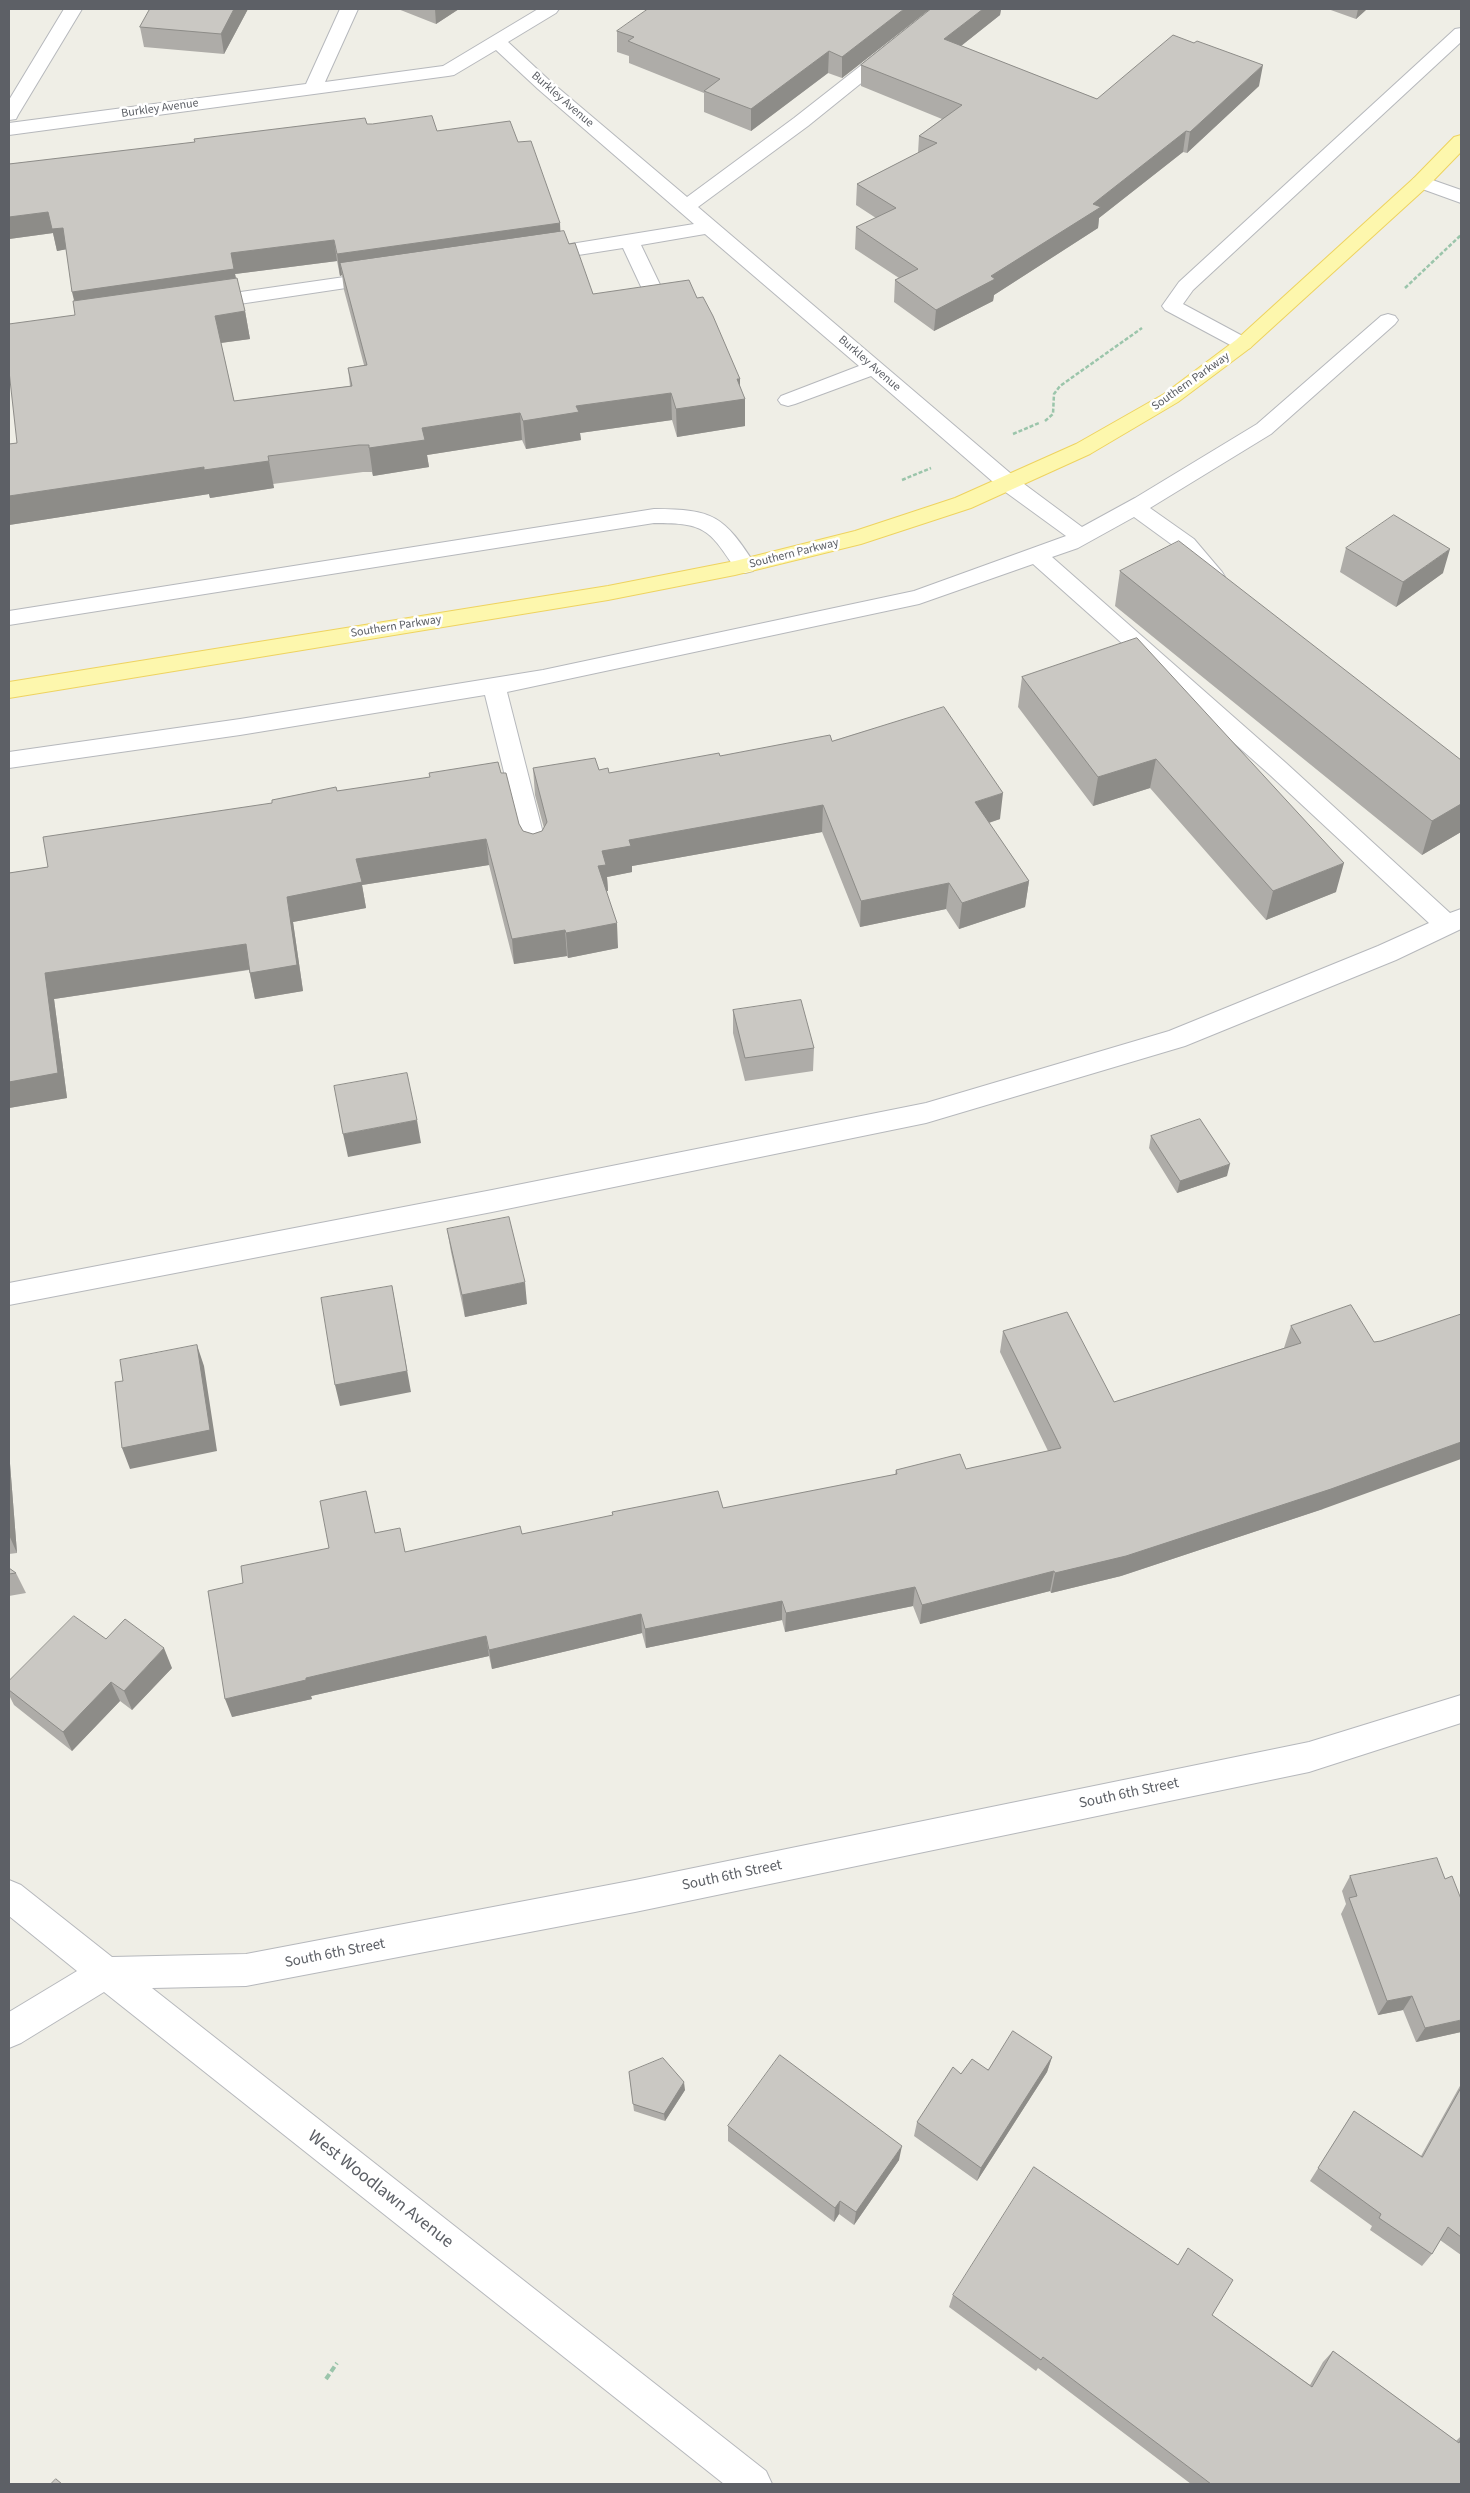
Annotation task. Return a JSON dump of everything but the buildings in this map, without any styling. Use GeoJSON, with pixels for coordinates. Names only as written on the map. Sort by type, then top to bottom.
{"type":"FeatureCollection","features":[{"type":"Feature","properties":{"kind":"main road","name":"Southern Parkway"},"geometry":{"type":"LineString","coordinates":[[9,690],[608,593],[745,566],[861,537],[962,503],[1083,449],[1171,398],[1243,344],[1421,182],[1461,142]]}},
{"type":"Feature","properties":{"kind":"street"},"geometry":{"type":"LineString","coordinates":[[9,115],[73,9]]}},
{"type":"Feature","properties":{"kind":"street"},"geometry":{"type":"LineString","coordinates":[[313,89],[349,9]]}},
{"type":"Feature","properties":{"kind":"street"},"geometry":{"type":"LineString","coordinates":[[498,42],[550,9]]}},
{"type":"Feature","properties":{"kind":"street"},"geometry":{"type":"LineString","coordinates":[[686,206],[801,122],[944,9]]}},
{"type":"Feature","properties":{"kind":"street"},"geometry":{"type":"LineString","coordinates":[[1243,344],[1172,306],[1186,286],[1461,33]]}},
{"type":"Feature","properties":{"kind":"street","name":"Burkley Avenue"},"geometry":{"type":"LineString","coordinates":[[9,129],[448,71],[498,42],[544,86],[971,452],[1008,483],[1081,537]]}},
{"type":"Feature","properties":{"kind":"street"},"geometry":{"type":"LineString","coordinates":[[1421,182],[1461,197]]}},
{"type":"Feature","properties":{"kind":"street"},"geometry":{"type":"LineString","coordinates":[[524,257],[629,242],[709,227]]}},
{"type":"Feature","properties":{"kind":"street"},"geometry":{"type":"LineString","coordinates":[[629,242],[654,293]]}},
{"type":"Feature","properties":{"kind":"street"},"geometry":{"type":"LineString","coordinates":[[192,305],[397,276]]}},
{"type":"Feature","properties":{"kind":"street"},"geometry":{"type":"LineString","coordinates":[[9,760],[494,686],[704,644],[919,597],[1081,537],[1134,507],[1264,429],[1388,320]]}},
{"type":"Feature","properties":{"kind":"street"},"geometry":{"type":"LineString","coordinates":[[788,400],[873,368]]}},
{"type":"Feature","properties":{"kind":"street"},"geometry":{"type":"LineString","coordinates":[[1134,507],[1186,544],[1209,573],[1232,592]]}},
{"type":"Feature","properties":{"kind":"street"},"geometry":{"type":"LineString","coordinates":[[9,618],[654,516],[682,516],[704,521],[721,531],[745,566]]}},
{"type":"Feature","properties":{"kind":"street"},"geometry":{"type":"LineString","coordinates":[[9,1294],[492,1201],[926,1113],[1176,1039],[1387,953],[1454,921],[1278,769],[1036,555]]}},
{"type":"Feature","properties":{"kind":"street"},"geometry":{"type":"LineString","coordinates":[[494,686],[534,849]]}},
{"type":"Feature","properties":{"kind":"street","name":"South 6th Street"},"geometry":{"type":"LineString","coordinates":[[104,1973],[246,1970],[625,1898],[1309,1757],[1461,1709]]}},
{"type":"Feature","properties":{"kind":"street","name":"West Woodlawn Avenue"},"geometry":{"type":"LineString","coordinates":[[9,1896],[104,1973],[753,2484]]}},
{"type":"Feature","properties":{"kind":"street"},"geometry":{"type":"LineString","coordinates":[[9,2031],[104,1973]]}},
{"type":"Feature","properties":{"kind":"path"},"geometry":{"type":"LineString","coordinates":[[1388,320],[1385,308],[1461,235]]}},
{"type":"Feature","properties":{"kind":"path"},"geometry":{"type":"LineString","coordinates":[[899,481],[1047,420],[1053,414],[1054,394],[1060,386],[1172,306]]}},
{"type":"Feature","properties":{"kind":"path"},"geometry":{"type":"LineString","coordinates":[[326,2379],[337,2363]]}}]}
